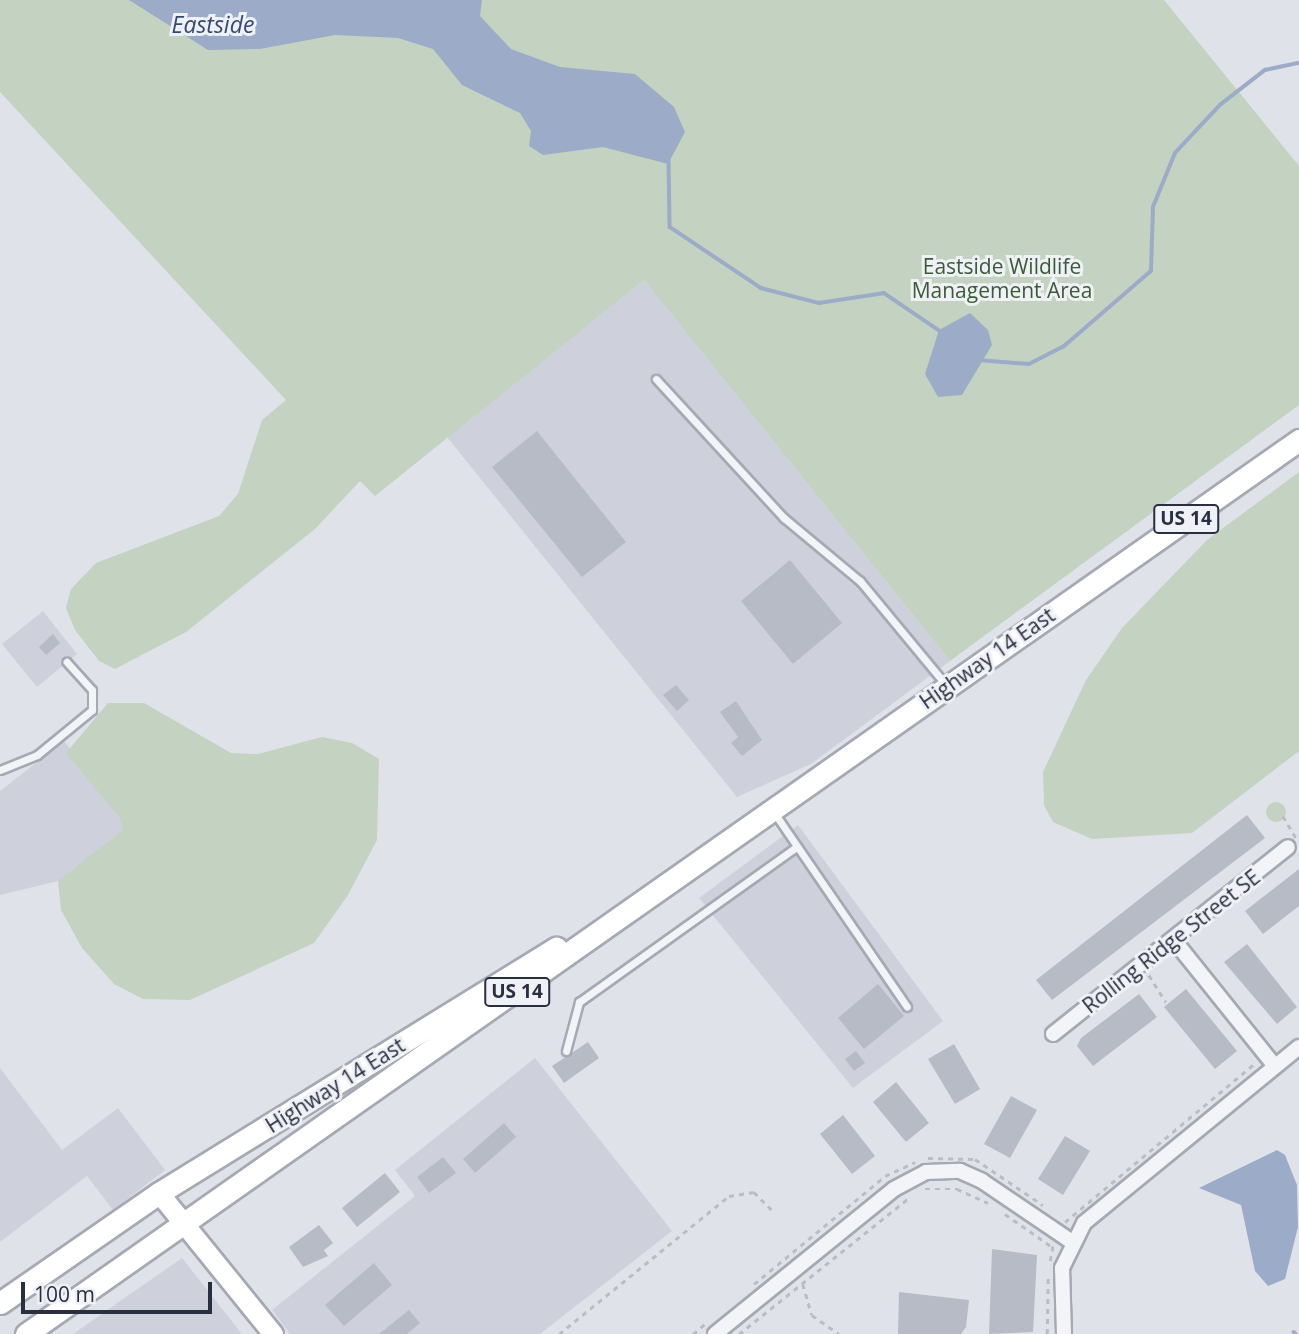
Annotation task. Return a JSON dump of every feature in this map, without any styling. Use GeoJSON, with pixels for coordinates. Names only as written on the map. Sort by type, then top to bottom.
{"type":"FeatureCollection","features":[{"type":"Feature","properties":{"kind":"main road","name":"Highway 14 East"},"geometry":{"type":"LineString","coordinates":[[26,1334],[184,1226],[1299,440]]}},
{"type":"Feature","properties":{"kind":"main road","name":"Highway 14 East"},"geometry":{"type":"LineString","coordinates":[[0,1303],[159,1193],[676,877]]}},
{"type":"Feature","properties":{"kind":"street","name":"Rolling Ridge Street SE"},"geometry":{"type":"LineString","coordinates":[[1053,1034],[1288,847]]}},
{"type":"Feature","properties":{"kind":"street"},"geometry":{"type":"LineString","coordinates":[[1173,939],[1270,1059]]}},
{"type":"Feature","properties":{"kind":"street"},"geometry":{"type":"LineString","coordinates":[[1064,1334],[1062,1268],[1072,1242],[1101,1205],[1270,1059],[1299,1048]]}},
{"type":"Feature","properties":{"kind":"street"},"geometry":{"type":"LineString","coordinates":[[715,1334],[894,1189],[926,1172],[960,1171],[982,1181],[1072,1242]]}},
{"type":"Feature","properties":{"kind":"street"},"geometry":{"type":"LineString","coordinates":[[159,1193],[273,1334]]}},
{"type":"Feature","properties":{"kind":"lane"},"geometry":{"type":"LineString","coordinates":[[656,379],[784,518],[860,581],[947,687]]}},
{"type":"Feature","properties":{"kind":"lane"},"geometry":{"type":"LineString","coordinates":[[0,770],[37,755],[92,710],[92,690],[67,662]]}},
{"type":"Feature","properties":{"kind":"lane"},"geometry":{"type":"LineString","coordinates":[[772,810],[908,1007]]}},
{"type":"Feature","properties":{"kind":"lane"},"geometry":{"type":"LineString","coordinates":[[566,1051],[579,1002],[796,847]]}},
{"type":"Feature","properties":{"kind":"path"},"geometry":{"type":"LineString","coordinates":[[1283,816],[1298,835],[1288,847]]}},
{"type":"Feature","properties":{"kind":"path"},"geometry":{"type":"LineString","coordinates":[[1142,963],[1166,1002]]}},
{"type":"Feature","properties":{"kind":"path"},"geometry":{"type":"LineString","coordinates":[[1066,1221],[1270,1059]]}},
{"type":"Feature","properties":{"kind":"path"},"geometry":{"type":"LineString","coordinates":[[739,1334],[913,1195],[957,1189],[1051,1246],[1047,1334]]}},
{"type":"Feature","properties":{"kind":"path"},"geometry":{"type":"LineString","coordinates":[[559,1334],[729,1196],[754,1192],[775,1213]]}},
{"type":"Feature","properties":{"kind":"path"},"geometry":{"type":"LineString","coordinates":[[803,1284],[812,1315],[839,1334]]}},
{"type":"Feature","properties":{"kind":"shaded area"},"geometry":{"type":"Polygon","coordinates":[[[644,280],[950,661],[811,764],[737,797],[447,437],[644,280]]]}},
{"type":"Feature","properties":{"kind":"shaded area"},"geometry":{"type":"Polygon","coordinates":[[[43,611],[77,654],[37,687],[2,644],[43,611]]]}},
{"type":"Feature","properties":{"kind":"shaded area"},"geometry":{"type":"Polygon","coordinates":[[[64,741],[158,857],[0,895],[0,791],[64,741]]]}},
{"type":"Feature","properties":{"kind":"shaded area"},"geometry":{"type":"Polygon","coordinates":[[[798,825],[943,1021],[853,1088],[699,898],[798,825]]]}},
{"type":"Feature","properties":{"kind":"shaded area"},"geometry":{"type":"Polygon","coordinates":[[[535,1058],[672,1231],[540,1334],[290,1334],[272,1310],[415,1196],[395,1170],[535,1058]]]}},
{"type":"Feature","properties":{"kind":"shaded area"},"geometry":{"type":"Polygon","coordinates":[[[0,1068],[62,1150],[118,1108],[165,1170],[113,1210],[87,1176],[0,1242],[0,1068]]]}},
{"type":"Feature","properties":{"kind":"shaded area"},"geometry":{"type":"Polygon","coordinates":[[[182,1258],[242,1334],[73,1334],[182,1258]]]}},
{"type":"Feature","properties":{"kind":"green space","name":"Eastside Wildlife Management Area"},"geometry":{"type":"Polygon","coordinates":[[[0,0],[1164,0],[1299,166],[1299,405],[950,661],[644,280],[375,496],[360,481],[315,529],[186,632],[115,669],[99,661],[75,630],[66,608],[71,589],[96,563],[219,516],[238,494],[262,420],[286,400],[0,92],[0,0]]]}},
{"type":"Feature","properties":{"kind":"green space"},"geometry":{"type":"Polygon","coordinates":[[[1299,472],[1299,751],[1192,833],[1092,839],[1053,822],[1044,805],[1043,772],[1086,680],[1122,628],[1207,540],[1299,472]]]}},
{"type":"Feature","properties":{"kind":"green space"},"geometry":{"type":"Polygon","coordinates":[[[108,703],[144,703],[231,753],[258,754],[322,737],[352,743],[379,759],[377,840],[348,895],[314,943],[190,1000],[143,999],[114,984],[82,948],[61,910],[58,881],[123,830],[120,818],[66,753],[108,703]]]}},
{"type":"Feature","properties":{"kind":"green space"},"geometry":{"type":"Polygon","coordinates":[[[1276,802],[1283,805],[1286,812],[1283,819],[1276,822],[1269,819],[1266,812],[1269,805],[1276,802]]]}},
{"type":"Feature","properties":{"kind":"water","name":"Eastside"},"geometry":{"type":"Polygon","coordinates":[[[129,0],[482,0],[480,16],[511,49],[560,67],[635,74],[674,107],[685,132],[668,164],[603,147],[543,155],[529,146],[531,131],[520,113],[462,85],[433,49],[398,38],[335,35],[260,49],[208,50],[129,0]]]}},
{"type":"Feature","properties":{"kind":"water"},"geometry":{"type":"Polygon","coordinates":[[[970,313],[988,330],[992,345],[962,395],[938,397],[925,374],[939,330],[970,313]]]}},
{"type":"Feature","properties":{"kind":"water"},"geometry":{"type":"Polygon","coordinates":[[[1277,1150],[1285,1155],[1297,1185],[1298,1227],[1285,1279],[1268,1286],[1255,1271],[1241,1205],[1199,1188],[1277,1150]]]}},
{"type":"Feature","properties":{"kind":"building"},"geometry":{"type":"Polygon","coordinates":[[[537,431],[626,542],[582,577],[492,467],[537,431]]]}},
{"type":"Feature","properties":{"kind":"building"},"geometry":{"type":"Polygon","coordinates":[[[790,560],[842,623],[793,664],[741,601],[790,560]]]}},
{"type":"Feature","properties":{"kind":"building"},"geometry":{"type":"Polygon","coordinates":[[[53,634],[60,643],[46,655],[39,647],[53,634]]]}},
{"type":"Feature","properties":{"kind":"building"},"geometry":{"type":"Polygon","coordinates":[[[676,685],[689,700],[677,711],[663,695],[676,685]]]}},
{"type":"Feature","properties":{"kind":"building"},"geometry":{"type":"Polygon","coordinates":[[[736,701],[762,740],[742,756],[731,743],[738,737],[720,712],[736,701]]]}},
{"type":"Feature","properties":{"kind":"building"},"geometry":{"type":"Polygon","coordinates":[[[1247,815],[1265,838],[1052,1000],[1036,980],[1247,815]]]}},
{"type":"Feature","properties":{"kind":"building"},"geometry":{"type":"Polygon","coordinates":[[[1299,869],[1299,906],[1263,934],[1245,911],[1299,869]]]}},
{"type":"Feature","properties":{"kind":"building"},"geometry":{"type":"Polygon","coordinates":[[[1247,944],[1297,1007],[1277,1024],[1224,962],[1247,944]]]}},
{"type":"Feature","properties":{"kind":"building"},"geometry":{"type":"Polygon","coordinates":[[[878,984],[904,1016],[864,1049],[838,1018],[878,984]]]}},
{"type":"Feature","properties":{"kind":"building"},"geometry":{"type":"Polygon","coordinates":[[[1186,989],[1237,1051],[1215,1069],[1164,1007],[1186,989]]]}},
{"type":"Feature","properties":{"kind":"building"},"geometry":{"type":"Polygon","coordinates":[[[1139,994],[1157,1017],[1093,1066],[1077,1046],[1081,1038],[1139,994]]]}},
{"type":"Feature","properties":{"kind":"building"},"geometry":{"type":"Polygon","coordinates":[[[588,1042],[599,1058],[564,1083],[552,1066],[588,1042]]]}},
{"type":"Feature","properties":{"kind":"building"},"geometry":{"type":"Polygon","coordinates":[[[954,1044],[980,1089],[955,1104],[928,1059],[954,1044]]]}},
{"type":"Feature","properties":{"kind":"building"},"geometry":{"type":"Polygon","coordinates":[[[856,1051],[865,1063],[854,1071],[845,1059],[856,1051]]]}},
{"type":"Feature","properties":{"kind":"building"},"geometry":{"type":"Polygon","coordinates":[[[896,1082],[929,1123],[906,1142],[873,1102],[896,1082]]]}},
{"type":"Feature","properties":{"kind":"building"},"geometry":{"type":"Polygon","coordinates":[[[1011,1096],[1037,1110],[1010,1158],[984,1144],[1011,1096]]]}},
{"type":"Feature","properties":{"kind":"building"},"geometry":{"type":"Polygon","coordinates":[[[843,1115],[875,1156],[852,1174],[820,1134],[843,1115]]]}},
{"type":"Feature","properties":{"kind":"building"},"geometry":{"type":"Polygon","coordinates":[[[504,1123],[516,1137],[475,1173],[463,1159],[504,1123]]]}},
{"type":"Feature","properties":{"kind":"building"},"geometry":{"type":"Polygon","coordinates":[[[1065,1136],[1090,1151],[1063,1195],[1038,1179],[1065,1136]]]}},
{"type":"Feature","properties":{"kind":"building"},"geometry":{"type":"Polygon","coordinates":[[[443,1157],[456,1173],[429,1193],[417,1177],[443,1157]]]}},
{"type":"Feature","properties":{"kind":"building"},"geometry":{"type":"Polygon","coordinates":[[[385,1173],[400,1192],[357,1227],[342,1208],[385,1173]]]}},
{"type":"Feature","properties":{"kind":"building"},"geometry":{"type":"Polygon","coordinates":[[[319,1225],[333,1243],[324,1250],[328,1256],[303,1267],[289,1247],[319,1225]]]}},
{"type":"Feature","properties":{"kind":"building"},"geometry":{"type":"Polygon","coordinates":[[[992,1249],[1037,1255],[1033,1332],[989,1334],[992,1249]]]}},
{"type":"Feature","properties":{"kind":"building"},"geometry":{"type":"Polygon","coordinates":[[[374,1263],[392,1285],[344,1326],[325,1305],[374,1263]]]}},
{"type":"Feature","properties":{"kind":"building"},"geometry":{"type":"Polygon","coordinates":[[[899,1292],[969,1300],[966,1327],[961,1334],[898,1334],[899,1292]]]}},
{"type":"Feature","properties":{"kind":"building"},"geometry":{"type":"Polygon","coordinates":[[[409,1310],[420,1323],[407,1334],[379,1334],[409,1310]]]}},
{"type":"Feature","properties":{"kind":"waterway"},"geometry":{"type":"LineString","coordinates":[[979,360],[1029,364],[1063,347],[1151,271],[1153,207],[1175,153],[1220,105],[1265,70],[1299,63]]}},
{"type":"Feature","properties":{"kind":"waterway"},"geometry":{"type":"LineString","coordinates":[[669,160],[670,227],[761,288],[819,303],[884,293],[940,331]]}}]}
